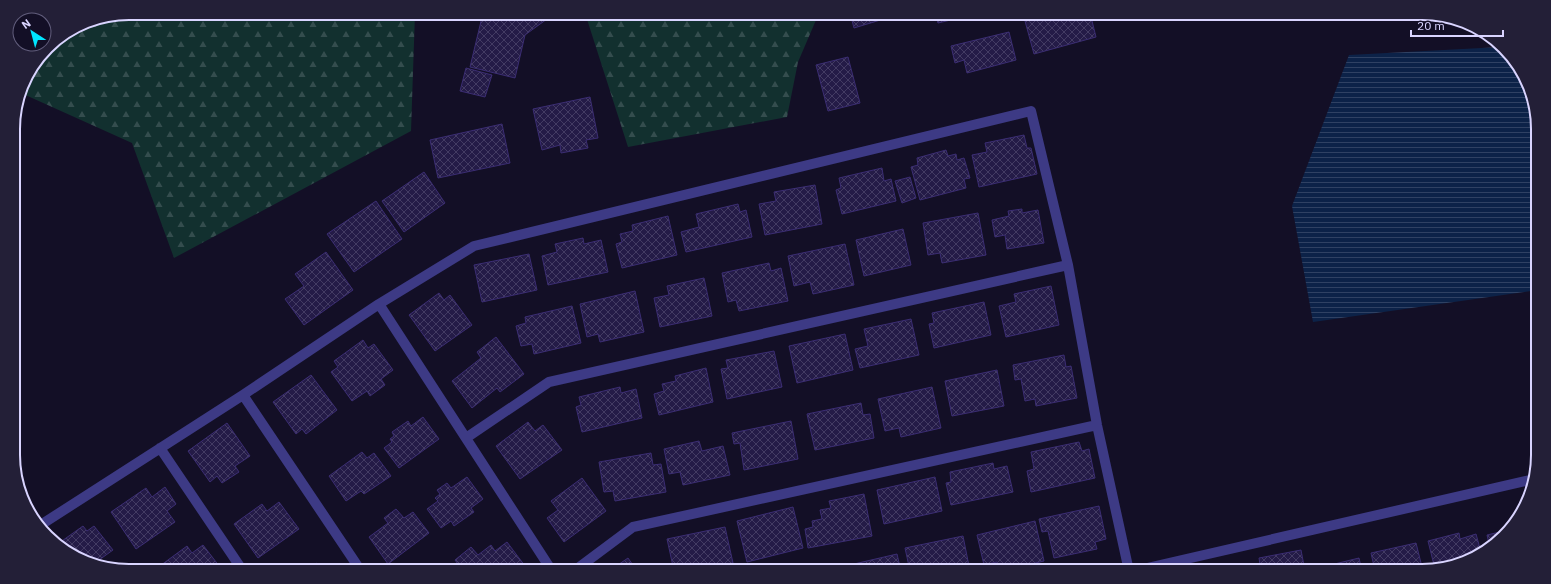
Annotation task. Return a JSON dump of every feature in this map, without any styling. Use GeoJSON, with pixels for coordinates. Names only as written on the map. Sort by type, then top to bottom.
{"type":"FeatureCollection","features":[{"type":"Feature","properties":{"kind":"street"},"geometry":{"type":"LineString","coordinates":[[44,523],[243,395],[379,304],[474,246],[1031,111],[1068,265],[1098,425],[1128,564]]}},
{"type":"Feature","properties":{"kind":"street"},"geometry":{"type":"LineString","coordinates":[[466,438],[549,382],[1068,265]]}},
{"type":"Feature","properties":{"kind":"street"},"geometry":{"type":"LineString","coordinates":[[379,304],[547,564]]}},
{"type":"Feature","properties":{"kind":"street"},"geometry":{"type":"LineString","coordinates":[[243,395],[356,564]]}},
{"type":"Feature","properties":{"kind":"street"},"geometry":{"type":"LineString","coordinates":[[584,564],[634,527],[1098,425]]}},
{"type":"Feature","properties":{"kind":"street"},"geometry":{"type":"LineString","coordinates":[[160,448],[237,564]]}},
{"type":"Feature","properties":{"kind":"street"},"geometry":{"type":"LineString","coordinates":[[1164,564],[1528,480]]}},
{"type":"Feature","properties":{"kind":"green space"},"geometry":{"type":"Polygon","coordinates":[[[122,20],[415,20],[411,131],[174,258],[132,143],[26,95],[38,68],[52,52],[68,38],[87,28],[122,20]]]}},
{"type":"Feature","properties":{"kind":"green space"},"geometry":{"type":"Polygon","coordinates":[[[587,20],[816,20],[798,62],[787,117],[628,147],[587,20]]]}},
{"type":"Feature","properties":{"kind":"water"},"geometry":{"type":"Polygon","coordinates":[[[1494,47],[1513,68],[1523,87],[1530,115],[1531,291],[1313,322],[1292,206],[1349,55],[1494,47]]]}},
{"type":"Feature","properties":{"kind":"building"},"geometry":{"type":"Polygon","coordinates":[[[481,20],[546,20],[525,35],[515,78],[470,67],[481,20]]]}},
{"type":"Feature","properties":{"kind":"building"},"geometry":{"type":"Polygon","coordinates":[[[852,20],[880,20],[854,28],[852,20]]]}},
{"type":"Feature","properties":{"kind":"building"},"geometry":{"type":"Polygon","coordinates":[[[937,20],[951,20],[938,23],[937,20]]]}},
{"type":"Feature","properties":{"kind":"building"},"geometry":{"type":"Polygon","coordinates":[[[1092,20],[1096,37],[1034,54],[1025,21],[1092,20]]]}},
{"type":"Feature","properties":{"kind":"building"},"geometry":{"type":"Polygon","coordinates":[[[1009,32],[1016,60],[967,73],[964,60],[955,63],[951,46],[1009,32]]]}},
{"type":"Feature","properties":{"kind":"building"},"geometry":{"type":"Polygon","coordinates":[[[848,57],[860,103],[828,111],[816,65],[848,57]]]}},
{"type":"Feature","properties":{"kind":"building"},"geometry":{"type":"Polygon","coordinates":[[[466,68],[492,75],[485,97],[460,91],[466,68]]]}},
{"type":"Feature","properties":{"kind":"building"},"geometry":{"type":"Polygon","coordinates":[[[590,97],[598,138],[586,140],[588,148],[561,153],[560,145],[542,150],[533,109],[590,97]]]}},
{"type":"Feature","properties":{"kind":"building"},"geometry":{"type":"Polygon","coordinates":[[[502,124],[510,163],[438,178],[430,140],[502,124]]]}},
{"type":"Feature","properties":{"kind":"building"},"geometry":{"type":"Polygon","coordinates":[[[1024,135],[1027,148],[1031,148],[1037,174],[979,187],[972,155],[987,152],[985,143],[1024,135]]]}},
{"type":"Feature","properties":{"kind":"building"},"geometry":{"type":"Polygon","coordinates":[[[946,150],[948,156],[956,154],[957,160],[964,158],[970,178],[964,179],[966,188],[920,200],[911,167],[918,165],[917,158],[946,150]]]}},
{"type":"Feature","properties":{"kind":"building"},"geometry":{"type":"Polygon","coordinates":[[[882,168],[884,181],[891,179],[896,201],[842,214],[836,190],[841,188],[839,178],[882,168]]]}},
{"type":"Feature","properties":{"kind":"building"},"geometry":{"type":"Polygon","coordinates":[[[424,172],[445,203],[404,232],[382,201],[424,172]]]}},
{"type":"Feature","properties":{"kind":"building"},"geometry":{"type":"Polygon","coordinates":[[[910,177],[916,198],[902,203],[895,181],[910,177]]]}},
{"type":"Feature","properties":{"kind":"building"},"geometry":{"type":"Polygon","coordinates":[[[815,185],[822,224],[765,235],[759,204],[776,201],[774,192],[815,185]]]}},
{"type":"Feature","properties":{"kind":"building"},"geometry":{"type":"Polygon","coordinates":[[[376,201],[402,239],[354,272],[327,234],[376,201]]]}},
{"type":"Feature","properties":{"kind":"building"},"geometry":{"type":"Polygon","coordinates":[[[738,204],[740,212],[746,210],[752,237],[686,252],[681,232],[699,227],[696,214],[738,204]]]}},
{"type":"Feature","properties":{"kind":"building"},"geometry":{"type":"Polygon","coordinates":[[[1022,209],[1022,213],[1038,210],[1044,243],[1007,249],[1005,235],[995,237],[992,220],[1009,216],[1008,211],[1022,209]]]}},
{"type":"Feature","properties":{"kind":"building"},"geometry":{"type":"Polygon","coordinates":[[[978,213],[986,255],[942,263],[940,253],[928,255],[923,223],[978,213]]]}},
{"type":"Feature","properties":{"kind":"building"},"geometry":{"type":"Polygon","coordinates":[[[668,216],[677,255],[622,268],[616,244],[622,242],[620,234],[633,231],[632,225],[668,216]]]}},
{"type":"Feature","properties":{"kind":"building"},"geometry":{"type":"Polygon","coordinates":[[[903,229],[911,265],[864,276],[856,240],[903,229]]]}},
{"type":"Feature","properties":{"kind":"building"},"geometry":{"type":"Polygon","coordinates":[[[583,238],[584,244],[601,240],[608,272],[548,285],[542,256],[557,252],[555,244],[583,238]]]}},
{"type":"Feature","properties":{"kind":"building"},"geometry":{"type":"Polygon","coordinates":[[[845,244],[854,285],[813,294],[810,282],[794,286],[788,256],[845,244]]]}},
{"type":"Feature","properties":{"kind":"building"},"geometry":{"type":"Polygon","coordinates":[[[326,252],[353,290],[304,325],[285,299],[304,286],[295,274],[326,252]]]}},
{"type":"Feature","properties":{"kind":"building"},"geometry":{"type":"Polygon","coordinates":[[[529,254],[537,290],[482,302],[474,265],[529,254]]]}},
{"type":"Feature","properties":{"kind":"building"},"geometry":{"type":"Polygon","coordinates":[[[769,263],[771,271],[781,268],[788,301],[739,311],[736,300],[728,302],[722,273],[769,263]]]}},
{"type":"Feature","properties":{"kind":"building"},"geometry":{"type":"Polygon","coordinates":[[[704,278],[712,316],[660,327],[654,298],[669,295],[667,286],[704,278]]]}},
{"type":"Feature","properties":{"kind":"building"},"geometry":{"type":"Polygon","coordinates":[[[1051,286],[1059,325],[1006,337],[999,306],[1016,302],[1014,294],[1051,286]]]}},
{"type":"Feature","properties":{"kind":"building"},"geometry":{"type":"Polygon","coordinates":[[[635,291],[644,332],[600,342],[598,334],[587,337],[580,304],[635,291]]]}},
{"type":"Feature","properties":{"kind":"building"},"geometry":{"type":"Polygon","coordinates":[[[439,293],[444,300],[450,295],[472,325],[435,351],[409,315],[439,293]]]}},
{"type":"Feature","properties":{"kind":"building"},"geometry":{"type":"Polygon","coordinates":[[[984,302],[991,335],[934,348],[929,324],[934,323],[932,313],[984,302]]]}},
{"type":"Feature","properties":{"kind":"building"},"geometry":{"type":"Polygon","coordinates":[[[572,306],[581,343],[534,354],[532,344],[521,346],[516,326],[526,323],[525,317],[572,306]]]}},
{"type":"Feature","properties":{"kind":"building"},"geometry":{"type":"Polygon","coordinates":[[[911,319],[919,355],[860,368],[855,349],[868,346],[864,329],[911,319]]]}},
{"type":"Feature","properties":{"kind":"building"},"geometry":{"type":"Polygon","coordinates":[[[845,334],[853,370],[797,383],[789,346],[845,334]]]}},
{"type":"Feature","properties":{"kind":"building"},"geometry":{"type":"Polygon","coordinates":[[[496,337],[524,374],[500,392],[497,388],[472,408],[452,381],[481,358],[477,352],[496,337]]]}},
{"type":"Feature","properties":{"kind":"building"},"geometry":{"type":"Polygon","coordinates":[[[363,340],[368,348],[374,344],[393,370],[381,379],[385,385],[370,396],[367,391],[352,401],[331,372],[338,367],[334,361],[363,340]]]}},
{"type":"Feature","properties":{"kind":"building"},"geometry":{"type":"Polygon","coordinates":[[[774,351],[782,387],[727,399],[721,369],[728,368],[726,360],[774,351]]]}},
{"type":"Feature","properties":{"kind":"building"},"geometry":{"type":"Polygon","coordinates":[[[1064,355],[1066,367],[1071,366],[1077,398],[1036,406],[1035,399],[1025,401],[1021,379],[1015,380],[1013,365],[1064,355]]]}},
{"type":"Feature","properties":{"kind":"building"},"geometry":{"type":"Polygon","coordinates":[[[706,368],[713,402],[659,415],[654,394],[664,391],[662,384],[676,381],[675,376],[706,368]]]}},
{"type":"Feature","properties":{"kind":"building"},"geometry":{"type":"Polygon","coordinates":[[[997,370],[1004,406],[952,416],[945,381],[997,370]]]}},
{"type":"Feature","properties":{"kind":"building"},"geometry":{"type":"Polygon","coordinates":[[[311,375],[337,410],[306,434],[302,429],[296,434],[273,402],[311,375]]]}},
{"type":"Feature","properties":{"kind":"building"},"geometry":{"type":"Polygon","coordinates":[[[620,387],[621,393],[636,389],[642,418],[582,432],[576,407],[581,405],[579,397],[620,387]]]}},
{"type":"Feature","properties":{"kind":"building"},"geometry":{"type":"Polygon","coordinates":[[[932,387],[941,428],[901,437],[899,428],[885,431],[878,399],[932,387]]]}},
{"type":"Feature","properties":{"kind":"building"},"geometry":{"type":"Polygon","coordinates":[[[861,403],[863,415],[870,414],[874,438],[815,450],[807,414],[861,403]]]}},
{"type":"Feature","properties":{"kind":"building"},"geometry":{"type":"Polygon","coordinates":[[[423,417],[439,439],[399,468],[384,448],[392,442],[390,439],[394,436],[392,432],[408,421],[411,426],[423,417]]]}},
{"type":"Feature","properties":{"kind":"building"},"geometry":{"type":"Polygon","coordinates":[[[791,421],[798,459],[744,470],[740,443],[734,444],[732,433],[791,421]]]}},
{"type":"Feature","properties":{"kind":"building"},"geometry":{"type":"Polygon","coordinates":[[[528,422],[535,431],[543,425],[562,450],[520,479],[496,446],[528,422]]]}},
{"type":"Feature","properties":{"kind":"building"},"geometry":{"type":"Polygon","coordinates":[[[227,423],[250,456],[235,466],[239,472],[222,483],[217,476],[210,482],[188,451],[227,423]]]}},
{"type":"Feature","properties":{"kind":"building"},"geometry":{"type":"Polygon","coordinates":[[[699,441],[702,451],[723,446],[730,475],[683,485],[680,472],[669,474],[664,449],[699,441]]]}},
{"type":"Feature","properties":{"kind":"building"},"geometry":{"type":"Polygon","coordinates":[[[1079,442],[1082,451],[1089,449],[1095,478],[1031,492],[1027,471],[1034,469],[1031,452],[1079,442]]]}},
{"type":"Feature","properties":{"kind":"building"},"geometry":{"type":"Polygon","coordinates":[[[362,452],[367,458],[374,453],[391,476],[364,494],[361,491],[346,501],[329,476],[362,452]]]}},
{"type":"Feature","properties":{"kind":"building"},"geometry":{"type":"Polygon","coordinates":[[[651,453],[653,465],[661,464],[666,492],[615,501],[613,491],[604,492],[599,462],[651,453]]]}},
{"type":"Feature","properties":{"kind":"building"},"geometry":{"type":"Polygon","coordinates":[[[993,463],[994,469],[1007,466],[1013,492],[951,505],[946,483],[951,482],[950,472],[993,463]]]}},
{"type":"Feature","properties":{"kind":"building"},"geometry":{"type":"Polygon","coordinates":[[[467,477],[483,499],[471,508],[474,512],[454,526],[451,521],[441,528],[427,509],[438,501],[435,498],[440,494],[437,490],[447,483],[451,488],[467,477]]]}},
{"type":"Feature","properties":{"kind":"building"},"geometry":{"type":"Polygon","coordinates":[[[935,477],[942,511],[884,524],[877,490],[935,477]]]}},
{"type":"Feature","properties":{"kind":"building"},"geometry":{"type":"Polygon","coordinates":[[[582,478],[606,511],[564,542],[547,518],[558,510],[551,501],[582,478]]]}},
{"type":"Feature","properties":{"kind":"building"},"geometry":{"type":"Polygon","coordinates":[[[165,487],[176,504],[167,511],[175,522],[136,549],[111,512],[146,488],[152,497],[165,487]]]}},
{"type":"Feature","properties":{"kind":"building"},"geometry":{"type":"Polygon","coordinates":[[[864,494],[872,536],[808,548],[805,529],[813,527],[812,521],[822,519],[820,510],[831,508],[829,501],[864,494]]]}},
{"type":"Feature","properties":{"kind":"building"},"geometry":{"type":"Polygon","coordinates":[[[279,502],[299,529],[258,558],[234,524],[262,504],[267,511],[279,502]]]}},
{"type":"Feature","properties":{"kind":"building"},"geometry":{"type":"Polygon","coordinates":[[[1099,506],[1106,539],[1095,542],[1097,549],[1054,558],[1048,531],[1042,532],[1039,519],[1099,506]]]}},
{"type":"Feature","properties":{"kind":"building"},"geometry":{"type":"Polygon","coordinates":[[[793,507],[803,548],[747,562],[737,521],[793,507]]]}},
{"type":"Feature","properties":{"kind":"building"},"geometry":{"type":"Polygon","coordinates":[[[396,509],[404,518],[413,512],[429,533],[388,564],[369,537],[388,523],[384,518],[396,509]]]}},
{"type":"Feature","properties":{"kind":"building"},"geometry":{"type":"Polygon","coordinates":[[[1035,521],[1044,561],[1031,564],[997,564],[997,562],[984,564],[977,535],[1035,521]]]}},
{"type":"Feature","properties":{"kind":"building"},"geometry":{"type":"Polygon","coordinates":[[[83,526],[87,531],[94,526],[113,550],[100,560],[81,553],[62,541],[83,526]]]}},
{"type":"Feature","properties":{"kind":"building"},"geometry":{"type":"Polygon","coordinates":[[[725,527],[733,563],[672,564],[667,539],[725,527]]]}},
{"type":"Feature","properties":{"kind":"building"},"geometry":{"type":"Polygon","coordinates":[[[1499,532],[1489,542],[1487,535],[1499,532]]]}},
{"type":"Feature","properties":{"kind":"building"},"geometry":{"type":"Polygon","coordinates":[[[1459,533],[1460,539],[1476,534],[1480,547],[1464,556],[1434,563],[1428,541],[1459,533]]]}},
{"type":"Feature","properties":{"kind":"building"},"geometry":{"type":"Polygon","coordinates":[[[963,536],[969,564],[908,564],[905,548],[963,536]]]}},
{"type":"Feature","properties":{"kind":"building"},"geometry":{"type":"Polygon","coordinates":[[[507,542],[524,564],[458,564],[455,560],[471,547],[478,555],[491,545],[495,551],[507,542]]]}},
{"type":"Feature","properties":{"kind":"building"},"geometry":{"type":"Polygon","coordinates":[[[1416,543],[1421,564],[1373,564],[1371,553],[1416,543]]]}},
{"type":"Feature","properties":{"kind":"building"},"geometry":{"type":"Polygon","coordinates":[[[203,545],[218,564],[163,564],[187,546],[192,553],[203,545]]]}},
{"type":"Feature","properties":{"kind":"building"},"geometry":{"type":"Polygon","coordinates":[[[1301,550],[1304,564],[1260,564],[1259,558],[1301,550]]]}},
{"type":"Feature","properties":{"kind":"building"},"geometry":{"type":"Polygon","coordinates":[[[897,554],[899,564],[854,564],[897,554]]]}},
{"type":"Feature","properties":{"kind":"building"},"geometry":{"type":"Polygon","coordinates":[[[628,558],[632,564],[619,564],[628,558]]]}},
{"type":"Feature","properties":{"kind":"building"},"geometry":{"type":"Polygon","coordinates":[[[1359,558],[1360,564],[1334,564],[1359,558]]]}}]}
